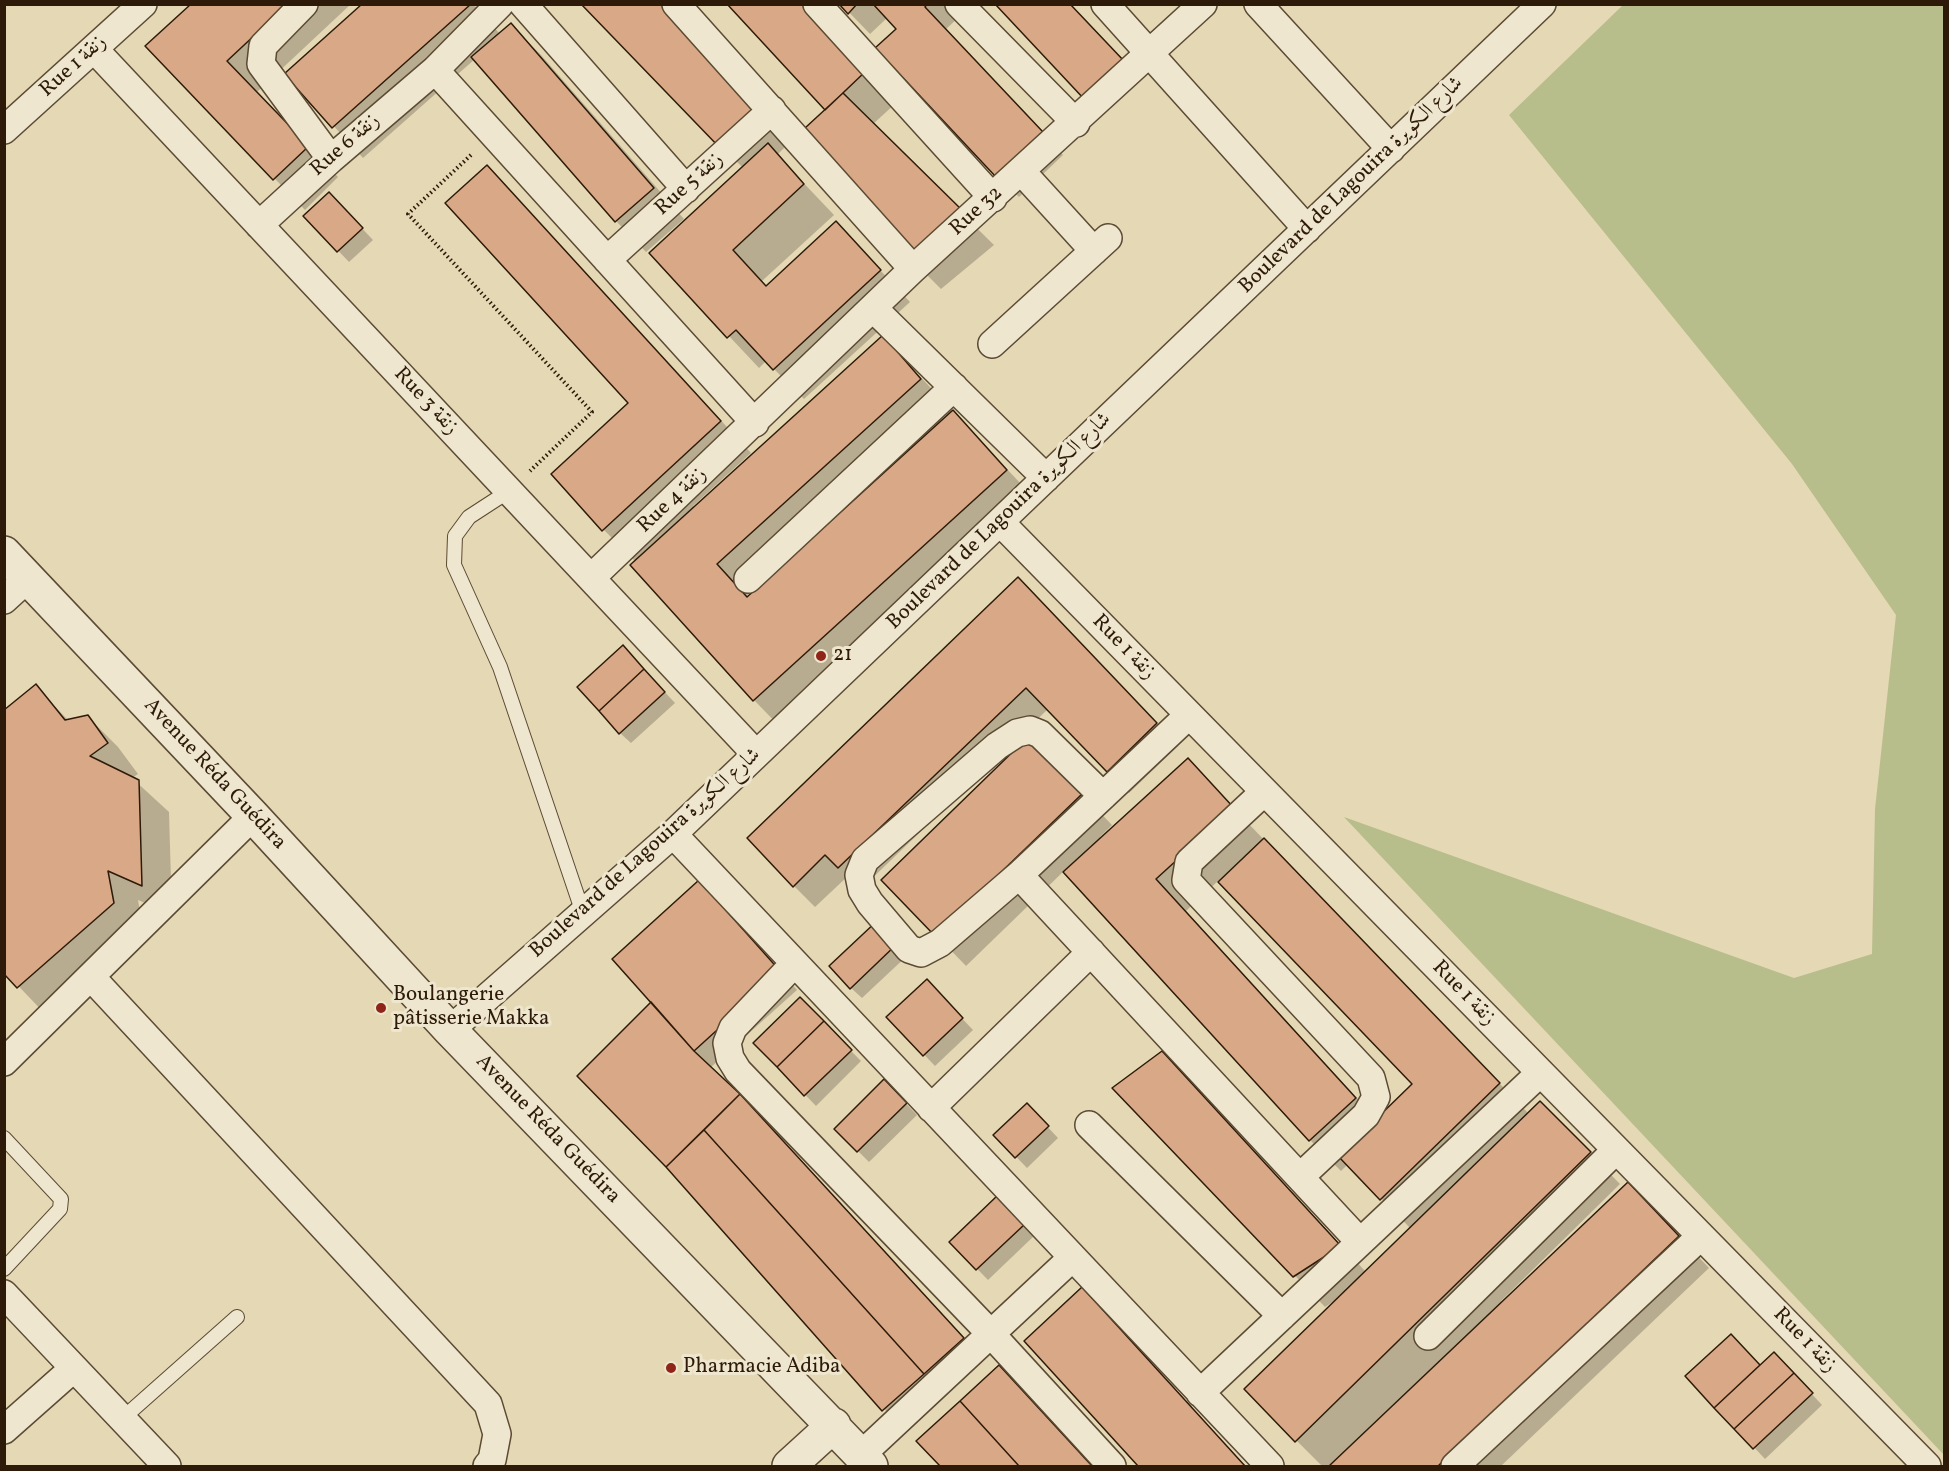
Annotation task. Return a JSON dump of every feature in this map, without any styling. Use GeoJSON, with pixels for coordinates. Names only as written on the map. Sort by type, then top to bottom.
{"type":"FeatureCollection","features":[{"type":"Feature","properties":{"kind":"street","name":"Rue 1 زنقة"},"geometry":{"type":"LineString","coordinates":[[4,130],[143,4]]}},
{"type":"Feature","properties":{"kind":"street"},"geometry":{"type":"LineString","coordinates":[[304,4],[263,46],[261,64],[330,159]]}},
{"type":"Feature","properties":{"kind":"street","name":"Rue 6 زنقة"},"geometry":{"type":"LineString","coordinates":[[259,225],[330,159],[435,70],[500,4]]}},
{"type":"Feature","properties":{"kind":"street"},"geometry":{"type":"LineString","coordinates":[[523,4],[686,189]]}},
{"type":"Feature","properties":{"kind":"street"},"geometry":{"type":"LineString","coordinates":[[676,4],[913,269]]}},
{"type":"Feature","properties":{"kind":"street"},"geometry":{"type":"LineString","coordinates":[[817,4],[993,198]]}},
{"type":"Feature","properties":{"kind":"street"},"geometry":{"type":"LineString","coordinates":[[960,4],[1076,123]]}},
{"type":"Feature","properties":{"kind":"street"},"geometry":{"type":"LineString","coordinates":[[1104,4],[1307,229]]}},
{"type":"Feature","properties":{"kind":"street","name":"Rue 32"},"geometry":{"type":"LineString","coordinates":[[755,423],[913,269],[1076,123],[1203,4]]}},
{"type":"Feature","properties":{"kind":"street"},"geometry":{"type":"LineString","coordinates":[[1258,4],[1391,149]]}},
{"type":"Feature","properties":{"kind":"street","name":"Boulevard de Lagouira شارع الكويرة"},"geometry":{"type":"LineString","coordinates":[[450,1030],[673,834],[1542,4]]}},
{"type":"Feature","properties":{"kind":"street","name":"Rue 3 زنقة"},"geometry":{"type":"LineString","coordinates":[[94,49],[756,754]]}},
{"type":"Feature","properties":{"kind":"street"},"geometry":{"type":"LineString","coordinates":[[435,70],[755,423]]}},
{"type":"Feature","properties":{"kind":"street","name":"Rue 5 زنقة"},"geometry":{"type":"LineString","coordinates":[[607,260],[772,110]]}},
{"type":"Feature","properties":{"kind":"street"},"geometry":{"type":"LineString","coordinates":[[992,344],[1101,244],[1022,172]]}},
{"type":"Feature","properties":{"kind":"street"},"geometry":{"type":"LineString","coordinates":[[873,308],[1046,478]]}},
{"type":"Feature","properties":{"kind":"street"},"geometry":{"type":"LineString","coordinates":[[748,579],[954,387]]}},
{"type":"Feature","properties":{"kind":"street","name":"Rue 4 زنقة"},"geometry":{"type":"LineString","coordinates":[[591,578],[755,423]]}},
{"type":"Feature","properties":{"kind":"street","name":"Rue 1 زنقة"},"geometry":{"type":"LineString","coordinates":[[1000,522],[1927,1467]]}},
{"type":"Feature","properties":{"kind":"street","name":"Avenue Réda Guédira"},"geometry":{"type":"LineString","coordinates":[[4,553],[16,590],[253,816],[450,1030],[834,1425],[866,1461]]}},
{"type":"Feature","properties":{"kind":"street"},"geometry":{"type":"LineString","coordinates":[[1103,796],[1040,734],[1030,730],[1017,733],[997,746],[865,860],[859,875],[862,890],[870,903],[909,949],[921,953],[940,943],[1019,875],[1103,796],[1189,715]]}},
{"type":"Feature","properties":{"kind":"street"},"geometry":{"type":"LineString","coordinates":[[1264,792],[1189,862],[1186,880],[1371,1078],[1376,1097],[1366,1115],[1300,1177]]}},
{"type":"Feature","properties":{"kind":"street"},"geometry":{"type":"LineString","coordinates":[[4,1062],[253,816]]}},
{"type":"Feature","properties":{"kind":"street"},"geometry":{"type":"LineString","coordinates":[[673,834],[1270,1467]]}},
{"type":"Feature","properties":{"kind":"street"},"geometry":{"type":"LineString","coordinates":[[1019,875],[1360,1242]]}},
{"type":"Feature","properties":{"kind":"street"},"geometry":{"type":"LineString","coordinates":[[931,1108],[1091,952]]}},
{"type":"Feature","properties":{"kind":"street"},"geometry":{"type":"LineString","coordinates":[[794,964],[733,1028],[727,1043],[730,1058],[738,1071],[991,1335],[1112,1467]]}},
{"type":"Feature","properties":{"kind":"street"},"geometry":{"type":"LineString","coordinates":[[91,977],[488,1404],[497,1434],[492,1460],[487,1467]]}},
{"type":"Feature","properties":{"kind":"street"},"geometry":{"type":"LineString","coordinates":[[1200,1393],[1540,1073]]}},
{"type":"Feature","properties":{"kind":"street"},"geometry":{"type":"LineString","coordinates":[[1089,1125],[1282,1316]]}},
{"type":"Feature","properties":{"kind":"street"},"geometry":{"type":"LineString","coordinates":[[1428,1336],[1616,1150]]}},
{"type":"Feature","properties":{"kind":"street"},"geometry":{"type":"LineString","coordinates":[[1455,1467],[1701,1236]]}},
{"type":"Feature","properties":{"kind":"street"},"geometry":{"type":"LineString","coordinates":[[866,1461],[991,1335],[1072,1258]]}},
{"type":"Feature","properties":{"kind":"street"},"geometry":{"type":"LineString","coordinates":[[4,1294],[167,1467]]}},
{"type":"Feature","properties":{"kind":"street"},"geometry":{"type":"LineString","coordinates":[[4,1430],[74,1368]]}},
{"type":"Feature","properties":{"kind":"street"},"geometry":{"type":"LineString","coordinates":[[789,1467],[834,1425]]}},
{"type":"Feature","properties":{"kind":"lane"},"geometry":{"type":"LineString","coordinates":[[509,491],[469,517],[455,536],[454,565],[500,667],[583,913]]}},
{"type":"Feature","properties":{"kind":"lane"},"geometry":{"type":"LineString","coordinates":[[4,1138],[61,1199],[60,1209],[4,1269]]}},
{"type":"Feature","properties":{"kind":"lane"},"geometry":{"type":"LineString","coordinates":[[122,1419],[237,1317]]}},
{"type":"Feature","properties":{"kind":"path"},"geometry":{"type":"LineString","coordinates":[[493,134],[408,214],[592,412],[509,491]]}},
{"type":"Feature","properties":{"kind":"green space"},"geometry":{"type":"Polygon","coordinates":[[[1623,5],[1944,5],[1944,1455],[1344,817],[1794,978],[1872,954],[1875,809],[1896,615],[1792,464],[1509,115],[1623,5]]]}},
{"type":"Feature","properties":{"kind":"building"},"geometry":{"type":"Polygon","coordinates":[[[191,4],[288,4],[227,61],[309,146],[273,180],[145,46],[191,4]]]}},
{"type":"Feature","properties":{"kind":"building"},"geometry":{"type":"Polygon","coordinates":[[[362,4],[471,4],[332,128],[284,74],[362,4]]]}},
{"type":"Feature","properties":{"kind":"building"},"geometry":{"type":"Polygon","coordinates":[[[581,4],[661,4],[762,108],[721,149],[581,4]]]}},
{"type":"Feature","properties":{"kind":"building"},"geometry":{"type":"Polygon","coordinates":[[[727,4],[804,4],[866,71],[825,110],[727,4]]]}},
{"type":"Feature","properties":{"kind":"building"},"geometry":{"type":"Polygon","coordinates":[[[839,4],[857,4],[848,14],[839,4]]]}},
{"type":"Feature","properties":{"kind":"building"},"geometry":{"type":"Polygon","coordinates":[[[873,4],[927,4],[925,7],[1043,132],[996,177],[875,48],[896,29],[873,4]]]}},
{"type":"Feature","properties":{"kind":"building"},"geometry":{"type":"Polygon","coordinates":[[[995,4],[1070,4],[1125,62],[1085,100],[995,4]]]}},
{"type":"Feature","properties":{"kind":"building"},"geometry":{"type":"Polygon","coordinates":[[[511,23],[654,188],[615,222],[471,57],[511,23]]]}},
{"type":"Feature","properties":{"kind":"building"},"geometry":{"type":"Polygon","coordinates":[[[843,93],[965,213],[909,259],[805,128],[843,93]]]}},
{"type":"Feature","properties":{"kind":"building"},"geometry":{"type":"Polygon","coordinates":[[[768,143],[804,184],[733,250],[766,286],[836,221],[881,270],[773,370],[736,330],[727,338],[649,253],[768,143]]]}},
{"type":"Feature","properties":{"kind":"building"},"geometry":{"type":"Polygon","coordinates":[[[487,165],[721,421],[602,531],[551,474],[628,403],[445,203],[487,165]]]}},
{"type":"Feature","properties":{"kind":"building"},"geometry":{"type":"Polygon","coordinates":[[[329,192],[363,228],[337,252],[303,216],[329,192]]]}},
{"type":"Feature","properties":{"kind":"building"},"geometry":{"type":"Polygon","coordinates":[[[883,335],[921,379],[717,564],[747,597],[953,410],[1007,470],[753,701],[630,565],[883,335]]]}},
{"type":"Feature","properties":{"kind":"building"},"geometry":{"type":"Polygon","coordinates":[[[1018,577],[1157,723],[1107,772],[1026,688],[838,868],[825,855],[793,887],[747,838],[1018,577]]]}},
{"type":"Feature","properties":{"kind":"building"},"geometry":{"type":"Polygon","coordinates":[[[623,645],[644,669],[599,711],[577,687],[623,645]]]}},
{"type":"Feature","properties":{"kind":"building"},"geometry":{"type":"Polygon","coordinates":[[[644,669],[665,692],[619,734],[599,711],[644,669]]]}},
{"type":"Feature","properties":{"kind":"building"},"geometry":{"type":"Polygon","coordinates":[[[36,684],[65,720],[88,715],[108,743],[90,756],[139,780],[142,886],[108,871],[114,903],[17,988],[4,974],[4,710],[36,684]]]}},
{"type":"Feature","properties":{"kind":"building"},"geometry":{"type":"Polygon","coordinates":[[[1028,737],[1082,794],[935,936],[881,880],[1028,737]]]}},
{"type":"Feature","properties":{"kind":"building"},"geometry":{"type":"Polygon","coordinates":[[[1188,758],[1234,808],[1156,879],[1356,1098],[1309,1141],[1063,872],[1188,758]]]}},
{"type":"Feature","properties":{"kind":"building"},"geometry":{"type":"Polygon","coordinates":[[[1264,838],[1500,1083],[1380,1200],[1338,1156],[1412,1084],[1218,882],[1264,838]]]}},
{"type":"Feature","properties":{"kind":"building"},"geometry":{"type":"Polygon","coordinates":[[[699,880],[781,972],[694,1051],[612,959],[699,880]]]}},
{"type":"Feature","properties":{"kind":"building"},"geometry":{"type":"Polygon","coordinates":[[[878,920],[899,942],[850,989],[829,966],[878,920]]]}},
{"type":"Feature","properties":{"kind":"building"},"geometry":{"type":"Polygon","coordinates":[[[927,979],[963,1018],[923,1056],[886,1017],[927,979]]]}},
{"type":"Feature","properties":{"kind":"building"},"geometry":{"type":"Polygon","coordinates":[[[800,997],[824,1021],[777,1067],[753,1043],[800,997]]]}},
{"type":"Feature","properties":{"kind":"building"},"geometry":{"type":"Polygon","coordinates":[[[651,1002],[694,1051],[740,1094],[666,1167],[577,1076],[651,1002]]]}},
{"type":"Feature","properties":{"kind":"building"},"geometry":{"type":"Polygon","coordinates":[[[824,1021],[852,1050],[804,1096],[777,1067],[824,1021]]]}},
{"type":"Feature","properties":{"kind":"building"},"geometry":{"type":"Polygon","coordinates":[[[1162,1051],[1341,1246],[1293,1277],[1112,1088],[1162,1051]]]}},
{"type":"Feature","properties":{"kind":"building"},"geometry":{"type":"Polygon","coordinates":[[[884,1079],[907,1103],[857,1152],[834,1129],[884,1079]]]}},
{"type":"Feature","properties":{"kind":"building"},"geometry":{"type":"Polygon","coordinates":[[[740,1094],[964,1338],[924,1374],[704,1130],[740,1094]]]}},
{"type":"Feature","properties":{"kind":"building"},"geometry":{"type":"Polygon","coordinates":[[[1540,1101],[1591,1152],[1295,1442],[1244,1389],[1540,1101]]]}},
{"type":"Feature","properties":{"kind":"building"},"geometry":{"type":"Polygon","coordinates":[[[1027,1103],[1049,1126],[1015,1158],[993,1135],[1027,1103]]]}},
{"type":"Feature","properties":{"kind":"building"},"geometry":{"type":"Polygon","coordinates":[[[704,1130],[924,1374],[882,1411],[666,1167],[704,1130]]]}},
{"type":"Feature","properties":{"kind":"building"},"geometry":{"type":"Polygon","coordinates":[[[1628,1182],[1679,1236],[1438,1466],[1329,1466],[1628,1182]]]}},
{"type":"Feature","properties":{"kind":"building"},"geometry":{"type":"Polygon","coordinates":[[[998,1195],[1025,1224],[976,1270],[949,1242],[998,1195]]]}},
{"type":"Feature","properties":{"kind":"building"},"geometry":{"type":"Polygon","coordinates":[[[1082,1287],[1245,1466],[1138,1466],[1024,1341],[1082,1287]]]}},
{"type":"Feature","properties":{"kind":"building"},"geometry":{"type":"Polygon","coordinates":[[[1731,1334],[1760,1365],[1714,1408],[1685,1376],[1731,1334]]]}},
{"type":"Feature","properties":{"kind":"building"},"geometry":{"type":"Polygon","coordinates":[[[1774,1352],[1794,1373],[1734,1429],[1714,1408],[1774,1352]]]}},
{"type":"Feature","properties":{"kind":"building"},"geometry":{"type":"Polygon","coordinates":[[[999,1365],[1092,1466],[1019,1466],[960,1401],[999,1365]]]}},
{"type":"Feature","properties":{"kind":"building"},"geometry":{"type":"Polygon","coordinates":[[[1794,1373],[1813,1393],[1753,1449],[1734,1429],[1794,1373]]]}},
{"type":"Feature","properties":{"kind":"building"},"geometry":{"type":"Polygon","coordinates":[[[960,1401],[1019,1466],[940,1466],[916,1441],[960,1401]]]}},
{"type":"Feature","properties":{"kind":"place","name":"21"},"geometry":{"type":"Point","coordinates":[821,656]}},
{"type":"Feature","properties":{"kind":"place","name":"Boulangerie pâtisserie Makka"},"geometry":{"type":"Point","coordinates":[381,1008]}},
{"type":"Feature","properties":{"kind":"place","name":"Pharmacie Adiba"},"geometry":{"type":"Point","coordinates":[671,1368]}}]}
